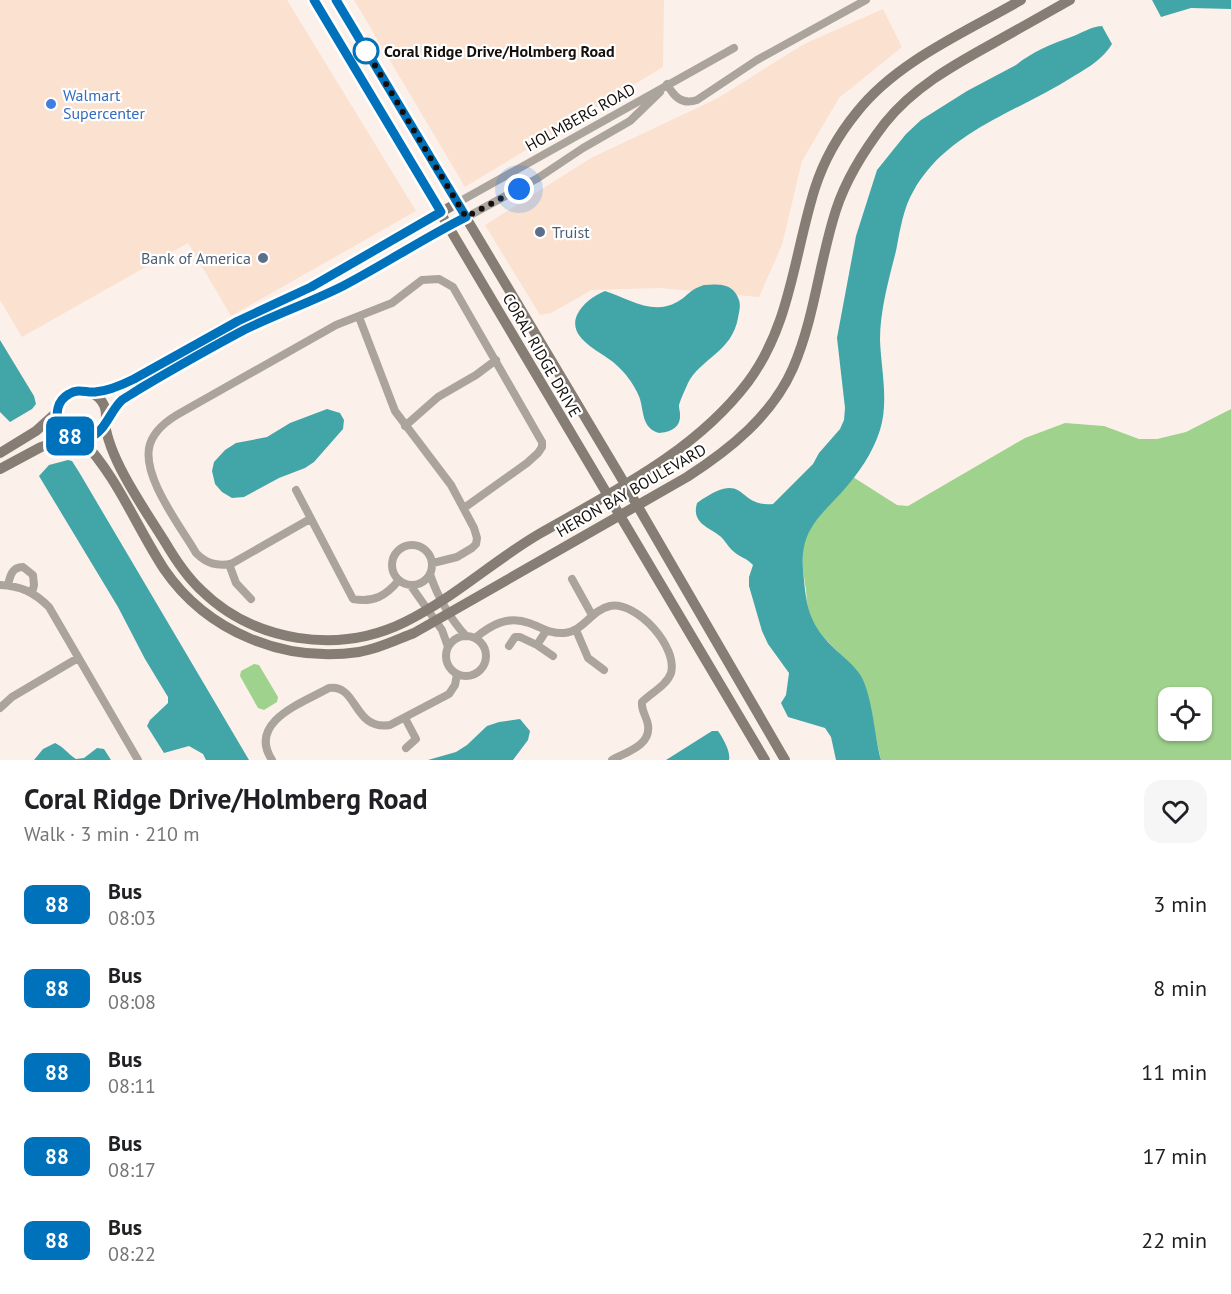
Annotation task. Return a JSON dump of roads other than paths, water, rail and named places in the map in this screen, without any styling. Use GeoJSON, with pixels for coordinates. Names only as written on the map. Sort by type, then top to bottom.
{"type":"FeatureCollection","features":[{"type":"Feature","properties":{"kind":"street","name":"CORAL RIDGE DRIVE"},"geometry":{"type":"LineString","coordinates":[[314,0],[765,760]]}},
{"type":"Feature","properties":{"kind":"street","name":"CORAL RIDGE DRIVE"},"geometry":{"type":"LineString","coordinates":[[336,0],[626,484],[785,760]]}},
{"type":"Feature","properties":{"kind":"street"},"geometry":{"type":"LineString","coordinates":[[735,48],[667,84],[671,93],[681,100],[691,102],[697,100],[757,60],[866,0]]}},
{"type":"Feature","properties":{"kind":"street","name":"HERON BAY BOULEVARD"},"geometry":{"type":"LineString","coordinates":[[105,422],[111,451],[176,560],[202,592],[238,618],[282,635],[328,640],[355,638],[381,632],[405,622],[442,600],[533,538],[672,455],[699,434],[748,381],[764,356],[790,293],[816,186],[825,162],[841,132],[858,109],[898,72],[1021,0]]}},
{"type":"Feature","properties":{"kind":"street","name":"HERON BAY BOULEVARD"},"geometry":{"type":"LineString","coordinates":[[77,438],[100,459],[173,580],[197,606],[228,627],[244,637],[277,649],[301,653],[360,652],[388,644],[435,621],[638,505],[718,457],[750,429],[774,399],[792,370],[808,328],[827,241],[837,208],[851,174],[886,122],[924,86],[950,68],[1070,0]]}},
{"type":"Feature","properties":{"kind":"street","name":"HOLMBERG ROAD"},"geometry":{"type":"LineString","coordinates":[[93,393],[134,379],[238,321],[311,287],[667,84]]}},
{"type":"Feature","properties":{"kind":"street","name":"HOLMBERG ROAD"},"geometry":{"type":"LineString","coordinates":[[105,422],[122,400],[141,388],[244,330],[342,286],[538,178],[583,148],[630,121],[667,84]]}},
{"type":"Feature","properties":{"kind":"street"},"geometry":{"type":"LineString","coordinates":[[310,519],[230,564],[211,564],[196,553],[157,488],[148,452],[153,437],[169,420],[182,412],[320,334],[392,303],[422,280],[439,279],[453,287],[538,434],[542,447],[527,463],[464,508]]}},
{"type":"Feature","properties":{"kind":"street"},"geometry":{"type":"LineString","coordinates":[[359,317],[395,411],[435,462],[474,528],[477,538],[472,548],[457,557],[433,563]]}},
{"type":"Feature","properties":{"kind":"street"},"geometry":{"type":"LineString","coordinates":[[405,426],[438,397],[476,375],[496,360]]}},
{"type":"Feature","properties":{"kind":"street"},"geometry":{"type":"LineString","coordinates":[[0,453],[36,431],[57,412],[64,398],[70,393],[78,390],[93,393],[103,401],[106,413],[105,422],[92,437],[77,438],[41,447],[0,469]]}},
{"type":"Feature","properties":{"kind":"street"},"geometry":{"type":"LineString","coordinates":[[57,412],[61,427],[77,438]]}},
{"type":"Feature","properties":{"kind":"street"},"geometry":{"type":"LineString","coordinates":[[296,490],[353,599],[363,601],[376,599],[392,589],[399,580]]}},
{"type":"Feature","properties":{"kind":"street"},"geometry":{"type":"LineString","coordinates":[[411,586],[423,583],[430,574],[433,563],[426,550],[413,545],[406,546],[395,555],[392,568],[399,580],[411,586],[428,609],[446,638],[448,647]]}},
{"type":"Feature","properties":{"kind":"street"},"geometry":{"type":"LineString","coordinates":[[230,564],[236,583],[251,599]]}},
{"type":"Feature","properties":{"kind":"street"},"geometry":{"type":"LineString","coordinates":[[32,593],[33,575],[24,567],[15,568],[8,585],[32,593],[49,607],[138,760]]}},
{"type":"Feature","properties":{"kind":"street"},"geometry":{"type":"LineString","coordinates":[[430,574],[449,613],[466,636]]}},
{"type":"Feature","properties":{"kind":"street"},"geometry":{"type":"LineString","coordinates":[[572,579],[592,615]]}},
{"type":"Feature","properties":{"kind":"street"},"geometry":{"type":"LineString","coordinates":[[475,638],[504,621],[516,620],[546,631],[565,633],[576,630],[592,615],[611,606],[622,606],[646,620],[656,632],[671,662],[671,671],[668,680],[642,702],[642,709],[648,724],[648,735],[645,741],[612,760]]}},
{"type":"Feature","properties":{"kind":"street"},"geometry":{"type":"LineString","coordinates":[[576,630],[588,658],[604,670]]}},
{"type":"Feature","properties":{"kind":"street"},"geometry":{"type":"LineString","coordinates":[[537,645],[546,631]]}},
{"type":"Feature","properties":{"kind":"street"},"geometry":{"type":"LineString","coordinates":[[466,636],[475,638],[486,653],[484,665],[469,676],[457,674],[448,666],[446,653],[448,647],[457,638],[466,636]]}},
{"type":"Feature","properties":{"kind":"street"},"geometry":{"type":"LineString","coordinates":[[509,645],[515,637],[520,637],[553,656]]}},
{"type":"Feature","properties":{"kind":"street"},"geometry":{"type":"LineString","coordinates":[[0,708],[12,697],[78,658]]}},
{"type":"Feature","properties":{"kind":"street"},"geometry":{"type":"LineString","coordinates":[[272,760],[265,748],[264,740],[266,731],[273,721],[329,688],[337,687],[344,690],[365,719],[381,727],[405,718],[449,694],[457,674]]}},
{"type":"Feature","properties":{"kind":"street"},"geometry":{"type":"LineString","coordinates":[[405,718],[416,739],[406,748]]}},
{"type":"Feature","properties":{"kind":"water"},"geometry":{"type":"Polygon","coordinates":[[[1152,0],[1231,0],[1231,9],[1191,8],[1161,17],[1152,0]]]}},
{"type":"Feature","properties":{"kind":"water"},"geometry":{"type":"Polygon","coordinates":[[[1102,26],[1112,44],[1100,58],[1055,87],[977,129],[959,142],[927,171],[907,204],[882,317],[880,340],[884,408],[880,430],[859,471],[813,526],[805,544],[803,556],[805,592],[809,611],[824,638],[861,676],[868,695],[881,760],[836,760],[831,737],[825,728],[788,717],[781,703],[786,695],[789,673],[768,644],[762,631],[749,586],[753,565],[735,553],[720,536],[702,524],[697,515],[697,503],[713,493],[733,489],[761,504],[773,504],[813,464],[819,453],[840,429],[844,420],[845,408],[837,338],[856,236],[877,170],[906,134],[921,120],[1035,52],[1102,26]]]}},
{"type":"Feature","properties":{"kind":"water"},"geometry":{"type":"Polygon","coordinates":[[[704,285],[725,286],[736,294],[740,307],[735,330],[723,347],[693,375],[688,383],[679,405],[680,419],[677,426],[667,432],[659,433],[649,428],[639,397],[626,375],[581,337],[575,323],[577,315],[589,300],[605,291],[649,307],[658,307],[677,302],[695,288],[704,285]]]}},
{"type":"Feature","properties":{"kind":"water"},"geometry":{"type":"Polygon","coordinates":[[[0,340],[34,396],[36,404],[32,409],[10,422],[0,412],[0,340]]]}},
{"type":"Feature","properties":{"kind":"water"},"geometry":{"type":"Polygon","coordinates":[[[327,409],[340,413],[344,420],[343,429],[314,462],[244,497],[232,498],[215,484],[212,471],[214,462],[225,450],[236,443],[267,437],[290,423],[327,409]]]}},
{"type":"Feature","properties":{"kind":"water"},"geometry":{"type":"Polygon","coordinates":[[[72,461],[79,472],[249,760],[206,760],[203,754],[189,746],[164,753],[147,726],[150,720],[168,703],[168,697],[118,607],[39,476],[49,465],[72,461]]]}},
{"type":"Feature","properties":{"kind":"water"},"geometry":{"type":"Polygon","coordinates":[[[520,719],[530,731],[528,740],[513,760],[428,760],[456,752],[487,726],[520,719]]]}},
{"type":"Feature","properties":{"kind":"water"},"geometry":{"type":"Polygon","coordinates":[[[712,731],[718,731],[722,737],[728,749],[729,760],[666,760],[712,731]]]}},
{"type":"Feature","properties":{"kind":"water"},"geometry":{"type":"Polygon","coordinates":[[[55,743],[76,759],[84,758],[97,748],[104,749],[111,760],[34,760],[43,749],[55,743]]]}},
{"type":"Feature","properties":{"kind":"place","name":"Coral Ridge Drive/Holmberg Road"},"geometry":{"type":"Point","coordinates":[366,51]}},
{"type":"Feature","properties":{"kind":"place","name":"Walmart Supercenter"},"geometry":{"type":"Point","coordinates":[51,104]}},
{"type":"Feature","properties":{"kind":"place","name":"Truist"},"geometry":{"type":"Point","coordinates":[540,232]}},
{"type":"Feature","properties":{"kind":"place","name":"Bank of America"},"geometry":{"type":"Point","coordinates":[263,258]}}]}
